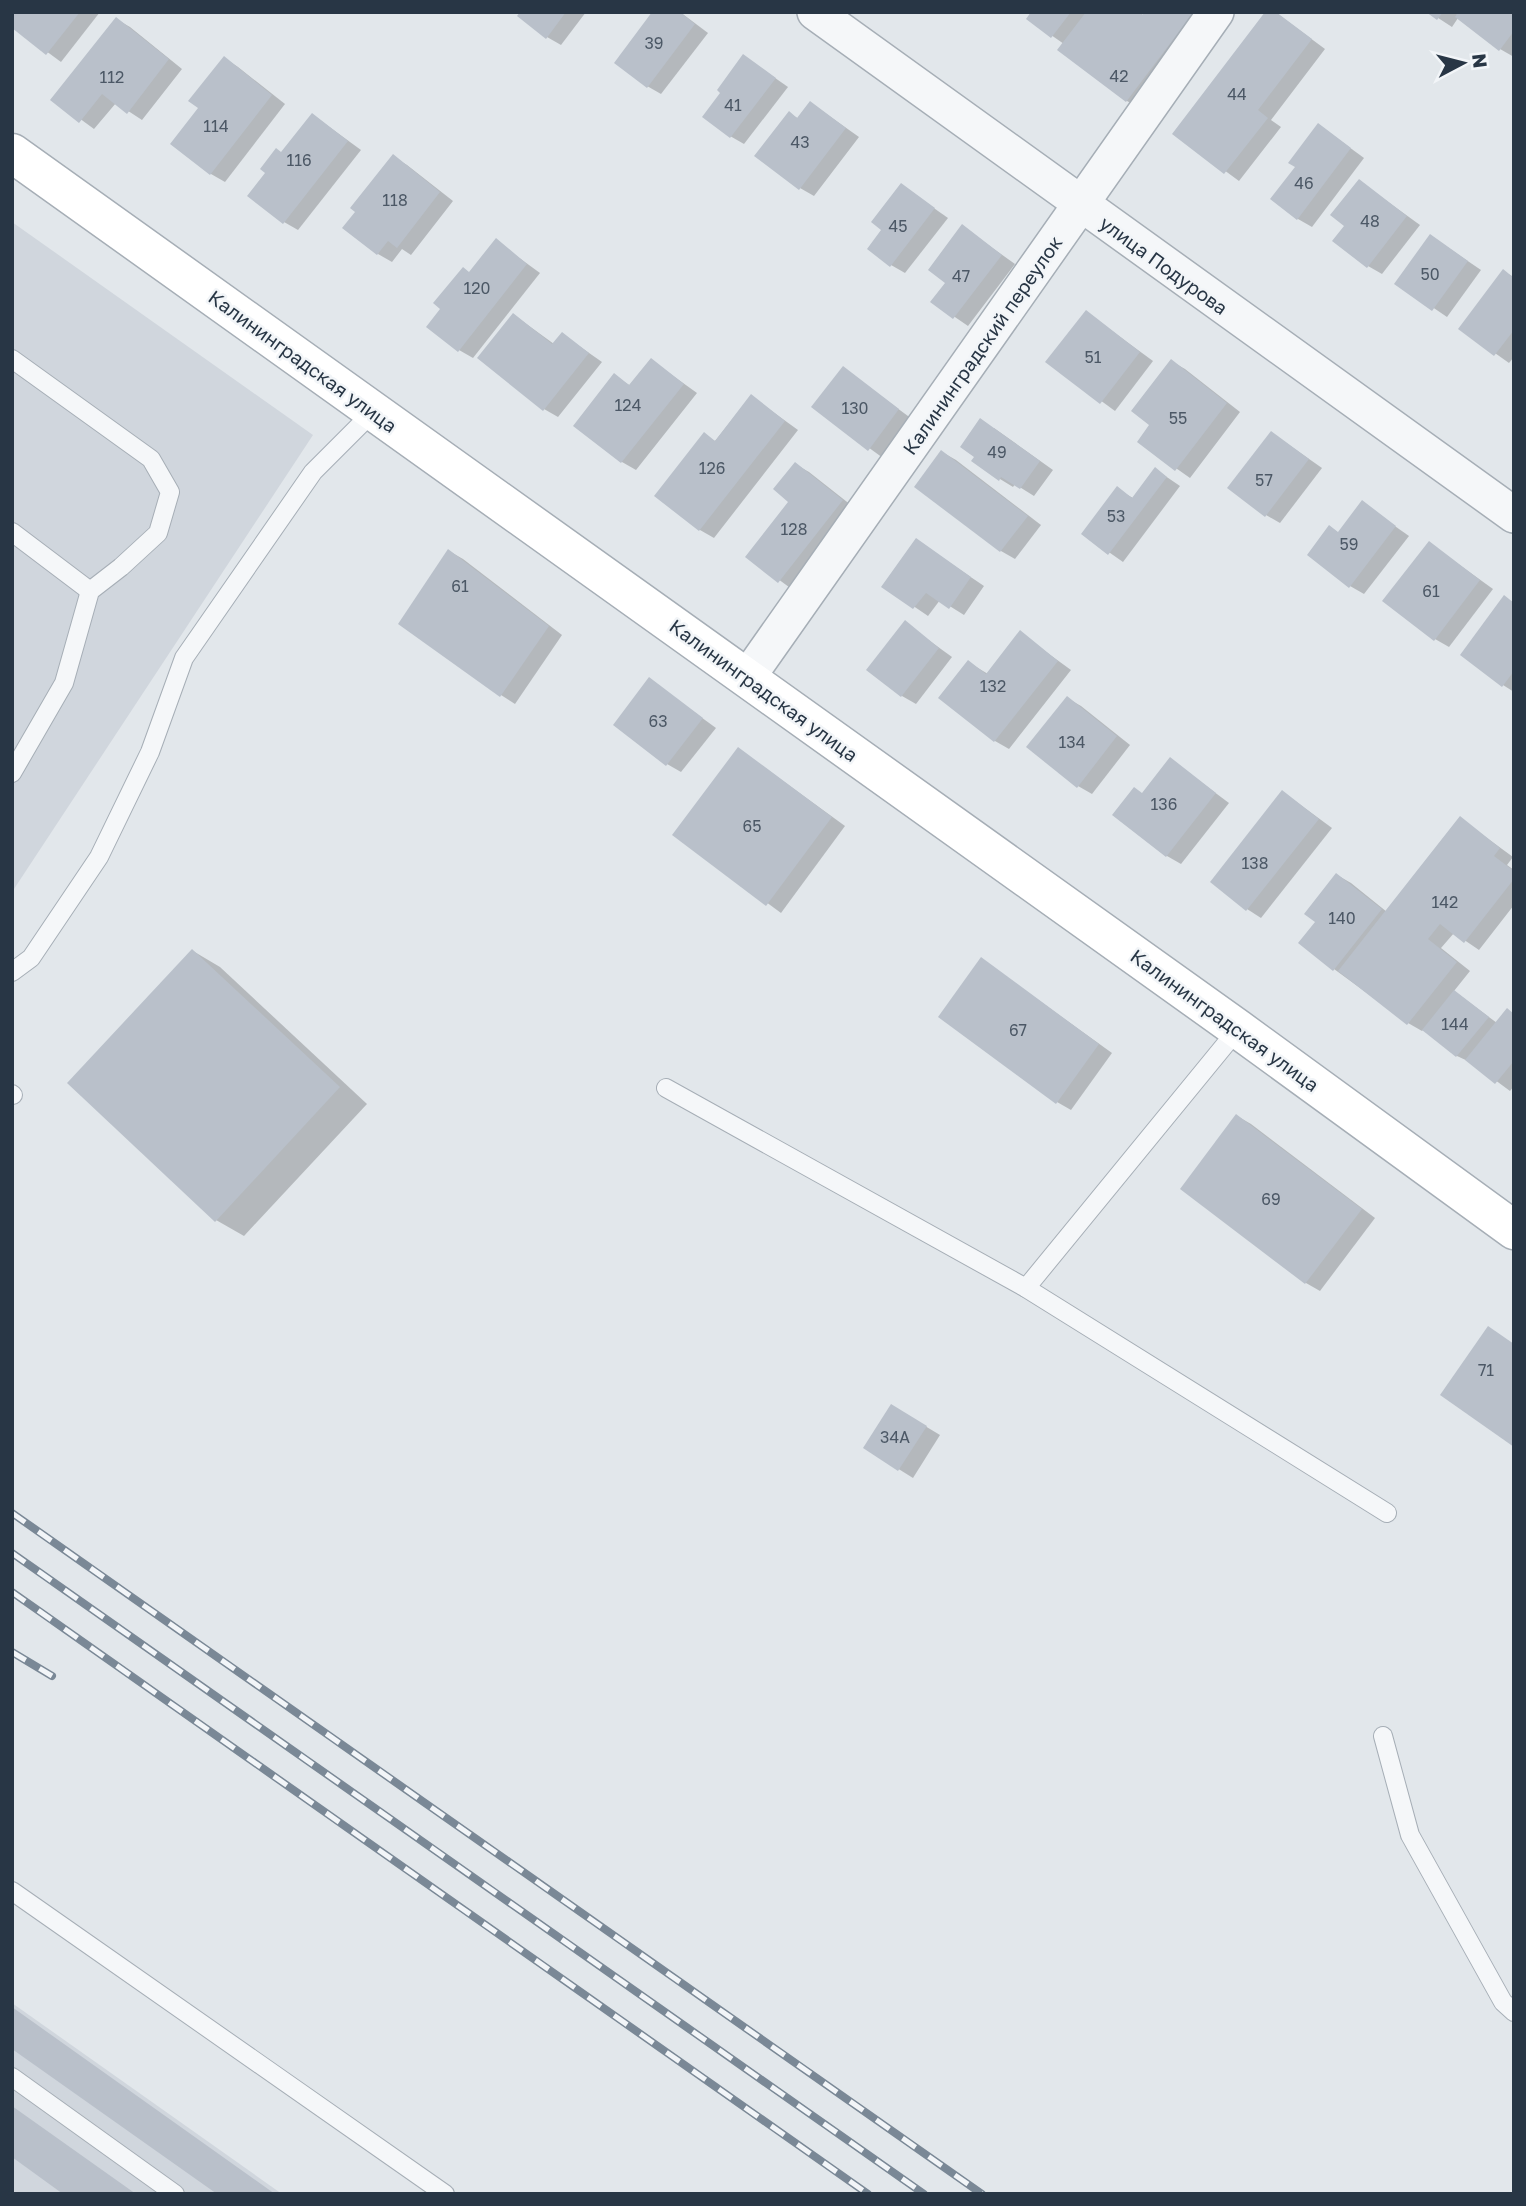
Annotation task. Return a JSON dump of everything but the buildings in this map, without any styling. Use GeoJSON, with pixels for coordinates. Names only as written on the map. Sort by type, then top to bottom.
{"type":"FeatureCollection","features":[{"type":"Feature","properties":{"kind":"street","name":"улица Подурова"},"geometry":{"type":"LineString","coordinates":[[815,12],[1514,515]]}},
{"type":"Feature","properties":{"kind":"street","name":"Калининградский переулок"},"geometry":{"type":"LineString","coordinates":[[747,678],[1216,12]]}},
{"type":"Feature","properties":{"kind":"street","name":"Калининградская улица"},"geometry":{"type":"LineString","coordinates":[[12,153],[1238,1029],[1514,1230]]}},
{"type":"Feature","properties":{"kind":"lane"},"geometry":{"type":"LineString","coordinates":[[12,359],[151,459],[170,492],[158,533],[90,591],[64,683],[12,773]]}},
{"type":"Feature","properties":{"kind":"lane"},"geometry":{"type":"LineString","coordinates":[[12,972],[31,958],[99,857],[150,752],[184,658],[313,472],[374,411]]}},
{"type":"Feature","properties":{"kind":"lane"},"geometry":{"type":"LineString","coordinates":[[12,532],[90,591]]}},
{"type":"Feature","properties":{"kind":"lane"},"geometry":{"type":"LineString","coordinates":[[1026,1288],[1238,1029]]}},
{"type":"Feature","properties":{"kind":"lane"},"geometry":{"type":"LineString","coordinates":[[666,1088],[1026,1288],[1387,1513]]}},
{"type":"Feature","properties":{"kind":"lane"},"geometry":{"type":"LineString","coordinates":[[1383,1736],[1410,1835],[1503,2002],[1514,2012]]}},
{"type":"Feature","properties":{"kind":"lane"},"geometry":{"type":"LineString","coordinates":[[12,1891],[446,2194]]}},
{"type":"Feature","properties":{"kind":"lane"},"geometry":{"type":"LineString","coordinates":[[12,2077],[175,2194]]}},
{"type":"Feature","properties":{"kind":"shaded area"},"geometry":{"type":"Polygon","coordinates":[[[12,222],[313,435],[12,892],[12,222]]]}},
{"type":"Feature","properties":{"kind":"shaded area"},"geometry":{"type":"Polygon","coordinates":[[[12,2003],[282,2194],[12,2194],[12,2003]]]}},
{"type":"Feature","properties":{"kind":"railway"},"geometry":{"type":"LineString","coordinates":[[12,1513],[982,2194]]}},
{"type":"Feature","properties":{"kind":"railway"},"geometry":{"type":"LineString","coordinates":[[12,1553],[924,2194]]}},
{"type":"Feature","properties":{"kind":"railway"},"geometry":{"type":"LineString","coordinates":[[12,1592],[868,2194]]}},
{"type":"Feature","properties":{"kind":"railway"},"geometry":{"type":"LineString","coordinates":[[12,1652],[52,1676]]}}]}
